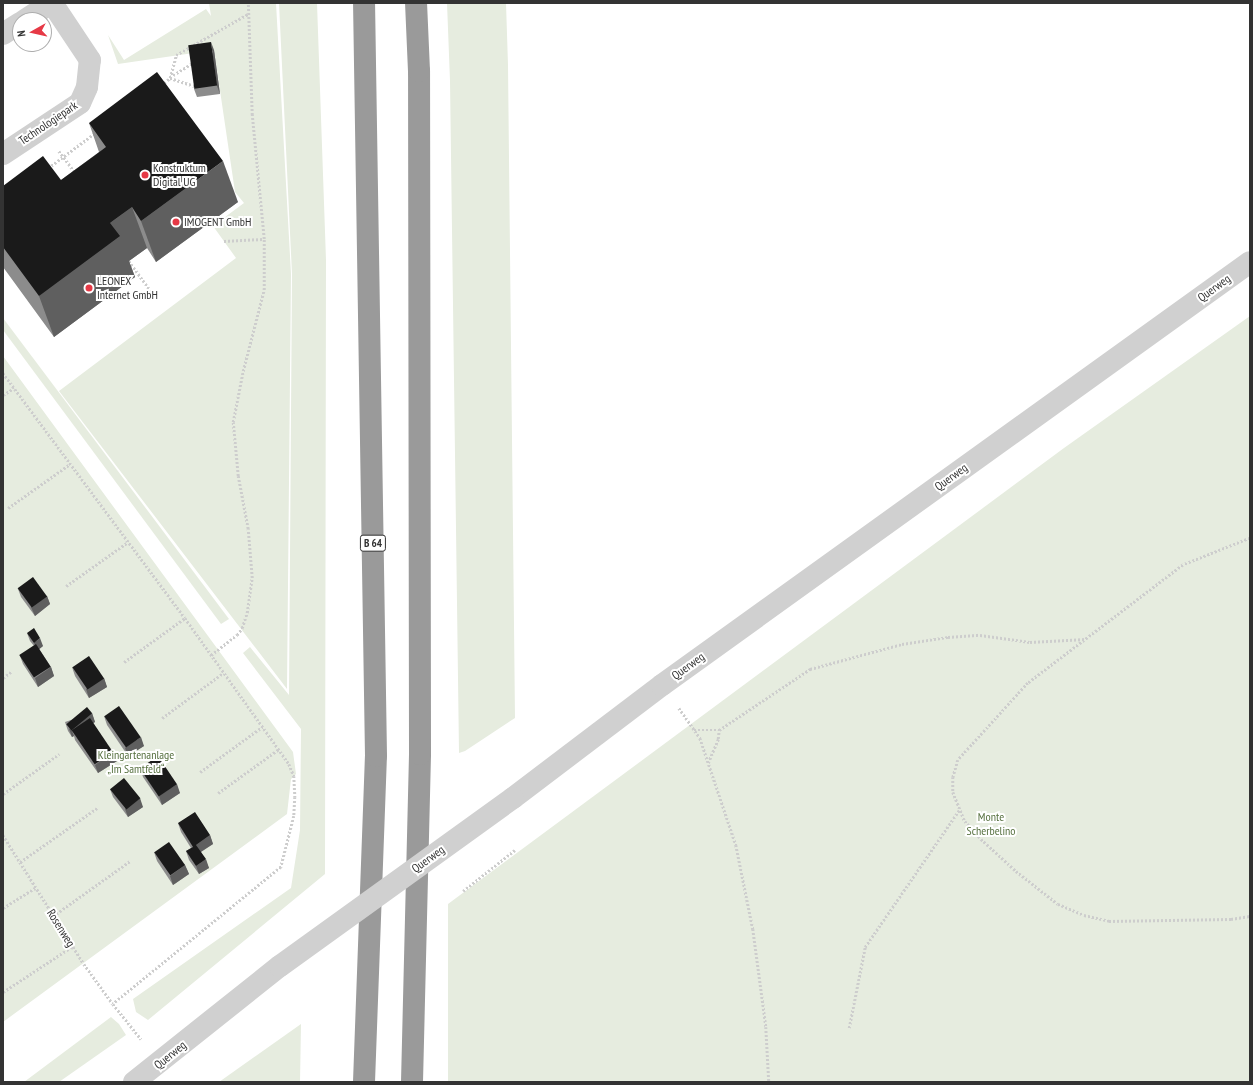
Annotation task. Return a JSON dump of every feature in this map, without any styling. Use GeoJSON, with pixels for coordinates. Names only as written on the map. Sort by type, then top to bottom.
{"type":"FeatureCollection","features":[{"type":"Feature","properties":{"kind":"highway","name":"B 64"},"geometry":{"type":"LineString","coordinates":[[364,3],[376,756],[364,1082]]}},
{"type":"Feature","properties":{"kind":"highway"},"geometry":{"type":"LineString","coordinates":[[412,1082],[420,754],[419,71],[416,3]]}},
{"type":"Feature","properties":{"kind":"street","name":"Technologiepark"},"geometry":{"type":"LineString","coordinates":[[3,154],[80,103],[87,87],[90,60],[51,3],[37,12]]}},
{"type":"Feature","properties":{"kind":"street"},"geometry":{"type":"LineString","coordinates":[[3,34],[12,28]]}},
{"type":"Feature","properties":{"kind":"street","name":"Querweg"},"geometry":{"type":"LineString","coordinates":[[134,1082],[280,966],[514,798],[662,685],[1250,262]]}},
{"type":"Feature","properties":{"kind":"path"},"geometry":{"type":"LineString","coordinates":[[211,655],[237,635],[242,628],[247,613],[252,578],[248,529],[238,476],[233,422],[243,371],[264,290],[264,239],[252,115],[248,3]]}},
{"type":"Feature","properties":{"kind":"path"},"geometry":{"type":"LineString","coordinates":[[170,78],[176,56],[248,14]]}},
{"type":"Feature","properties":{"kind":"path"},"geometry":{"type":"LineString","coordinates":[[158,88],[170,78],[192,64]]}},
{"type":"Feature","properties":{"kind":"path"},"geometry":{"type":"LineString","coordinates":[[170,78],[196,86]]}},
{"type":"Feature","properties":{"kind":"path"},"geometry":{"type":"LineString","coordinates":[[43,127],[77,174]]}},
{"type":"Feature","properties":{"kind":"path"},"geometry":{"type":"LineString","coordinates":[[45,171],[101,129]]}},
{"type":"Feature","properties":{"kind":"path"},"geometry":{"type":"LineString","coordinates":[[224,241],[264,239]]}},
{"type":"Feature","properties":{"kind":"path"},"geometry":{"type":"LineString","coordinates":[[129,261],[152,293]]}},
{"type":"Feature","properties":{"kind":"path"},"geometry":{"type":"LineString","coordinates":[[3,373],[185,618],[223,674],[279,749],[289,764],[294,776],[296,797],[294,816],[281,867],[113,1004]]}},
{"type":"Feature","properties":{"kind":"path"},"geometry":{"type":"LineString","coordinates":[[3,395],[14,388]]}},
{"type":"Feature","properties":{"kind":"path"},"geometry":{"type":"LineString","coordinates":[[8,508],[70,464]]}},
{"type":"Feature","properties":{"kind":"path"},"geometry":{"type":"LineString","coordinates":[[1250,538],[1183,565],[1028,683],[958,760],[953,777],[952,792],[964,821],[980,839],[1016,871],[1058,904],[1084,915],[1109,921],[1231,919],[1250,916]]}},
{"type":"Feature","properties":{"kind":"path"},"geometry":{"type":"LineString","coordinates":[[66,586],[128,542]]}},
{"type":"Feature","properties":{"kind":"path"},"geometry":{"type":"LineString","coordinates":[[124,662],[185,618]]}},
{"type":"Feature","properties":{"kind":"path"},"geometry":{"type":"LineString","coordinates":[[694,730],[719,730],[810,669],[902,644],[948,637],[980,635],[1030,642],[1087,639]]}},
{"type":"Feature","properties":{"kind":"path"},"geometry":{"type":"LineString","coordinates":[[3,678],[12,671]]}},
{"type":"Feature","properties":{"kind":"path"},"geometry":{"type":"LineString","coordinates":[[162,718],[223,674]]}},
{"type":"Feature","properties":{"kind":"path"},"geometry":{"type":"LineString","coordinates":[[662,685],[700,738],[736,845],[753,929],[766,1026],[769,1082]]}},
{"type":"Feature","properties":{"kind":"path"},"geometry":{"type":"LineString","coordinates":[[200,772],[262,727]]}},
{"type":"Feature","properties":{"kind":"path"},"geometry":{"type":"LineString","coordinates":[[708,763],[718,739],[719,730]]}},
{"type":"Feature","properties":{"kind":"path"},"geometry":{"type":"LineString","coordinates":[[218,793],[279,749]]}},
{"type":"Feature","properties":{"kind":"path"},"geometry":{"type":"LineString","coordinates":[[3,794],[58,754]]}},
{"type":"Feature","properties":{"kind":"path"},"geometry":{"type":"LineString","coordinates":[[20,862],[97,808]]}},
{"type":"Feature","properties":{"kind":"path"},"geometry":{"type":"LineString","coordinates":[[848,1028],[865,947],[959,809]]}},
{"type":"Feature","properties":{"kind":"path","name":"Rosenweg"},"geometry":{"type":"LineString","coordinates":[[3,835],[73,946],[113,1004],[132,1028]]}},
{"type":"Feature","properties":{"kind":"path"},"geometry":{"type":"LineString","coordinates":[[463,891],[515,850]]}},
{"type":"Feature","properties":{"kind":"path"},"geometry":{"type":"LineString","coordinates":[[53,916],[130,861]]}},
{"type":"Feature","properties":{"kind":"path"},"geometry":{"type":"LineString","coordinates":[[3,908],[36,887]]}},
{"type":"Feature","properties":{"kind":"path"},"geometry":{"type":"LineString","coordinates":[[3,992],[73,946]]}},
{"type":"Feature","properties":{"kind":"green space"},"geometry":{"type":"Polygon","coordinates":[[[209,3],[276,3],[291,274],[287,689],[59,391],[236,258],[213,226],[244,203],[235,192],[214,50],[118,64],[108,35],[124,60],[206,9],[211,16],[209,3]]]}},
{"type":"Feature","properties":{"kind":"green space"},"geometry":{"type":"Polygon","coordinates":[[[279,3],[317,3],[326,260],[325,874],[148,1020],[136,1012],[133,999],[291,888],[300,830],[301,729],[243,653],[250,647],[289,695],[292,274],[279,3]]]}},
{"type":"Feature","properties":{"kind":"green space"},"geometry":{"type":"Polygon","coordinates":[[[447,3],[506,3],[508,65],[515,718],[465,751],[459,753],[450,81],[447,3]]]}},
{"type":"Feature","properties":{"kind":"green space","name":"Monte Scherbelino"},"geometry":{"type":"Polygon","coordinates":[[[1250,316],[1250,1082],[448,1082],[448,904],[1064,448],[1250,316]]]}},
{"type":"Feature","properties":{"kind":"green space"},"geometry":{"type":"Polygon","coordinates":[[[3,318],[229,619],[221,624],[3,330],[3,318]]]}},
{"type":"Feature","properties":{"kind":"green space","name":"Kleingartenanlage „Im Samtfeld“"},"geometry":{"type":"Polygon","coordinates":[[[3,356],[293,752],[296,774],[291,779],[287,814],[3,1022],[3,356]]]}},
{"type":"Feature","properties":{"kind":"green space"},"geometry":{"type":"Polygon","coordinates":[[[111,1017],[119,1024],[126,1035],[59,1082],[24,1082],[111,1017]]]}},
{"type":"Feature","properties":{"kind":"green space"},"geometry":{"type":"Polygon","coordinates":[[[301,1024],[300,1082],[219,1082],[301,1024]]]}},
{"type":"Feature","properties":{"kind":"building"},"geometry":{"type":"Polygon","coordinates":[[[211,42],[217,86],[194,89],[188,45],[211,42]]]}},
{"type":"Feature","properties":{"kind":"building"},"geometry":{"type":"Polygon","coordinates":[[[157,72],[223,161],[141,221],[132,207],[114,220],[110,223],[120,236],[39,296],[3,247],[3,186],[43,156],[61,180],[94,156],[106,147],[89,123],[157,72]]]}},
{"type":"Feature","properties":{"kind":"building"},"geometry":{"type":"Polygon","coordinates":[[[33,577],[47,596],[32,608],[18,588],[33,577]]]}},
{"type":"Feature","properties":{"kind":"building"},"geometry":{"type":"Polygon","coordinates":[[[34,628],[40,638],[34,643],[27,633],[34,628]]]}},
{"type":"Feature","properties":{"kind":"building"},"geometry":{"type":"Polygon","coordinates":[[[36,644],[51,667],[34,678],[19,655],[36,644]]]}},
{"type":"Feature","properties":{"kind":"building"},"geometry":{"type":"Polygon","coordinates":[[[89,656],[104,678],[88,690],[72,667],[89,656]]]}},
{"type":"Feature","properties":{"kind":"building"},"geometry":{"type":"Polygon","coordinates":[[[119,706],[141,737],[126,747],[104,716],[119,706]]]}},
{"type":"Feature","properties":{"kind":"building"},"geometry":{"type":"Polygon","coordinates":[[[87,707],[92,713],[71,730],[66,724],[87,707]]]}},
{"type":"Feature","properties":{"kind":"building"},"geometry":{"type":"Polygon","coordinates":[[[90,718],[113,752],[95,764],[72,730],[90,718]]]}},
{"type":"Feature","properties":{"kind":"building"},"geometry":{"type":"Polygon","coordinates":[[[158,756],[177,784],[159,796],[140,768],[158,756]]]}},
{"type":"Feature","properties":{"kind":"building"},"geometry":{"type":"Polygon","coordinates":[[[124,778],[140,798],[126,810],[110,789],[124,778]]]}},
{"type":"Feature","properties":{"kind":"building"},"geometry":{"type":"Polygon","coordinates":[[[195,812],[210,835],[196,845],[206,859],[196,866],[186,851],[193,847],[178,823],[195,812]]]}},
{"type":"Feature","properties":{"kind":"building"},"geometry":{"type":"Polygon","coordinates":[[[169,842],[185,865],[170,875],[154,852],[169,842]]]}},
{"type":"Feature","properties":{"kind":"place","name":"Konstruktum Digital UG"},"geometry":{"type":"Point","coordinates":[145,175]}},
{"type":"Feature","properties":{"kind":"place","name":"IMOGENT GmbH"},"geometry":{"type":"Point","coordinates":[176,222]}},
{"type":"Feature","properties":{"kind":"place","name":"LEONEX Internet GmbH"},"geometry":{"type":"Point","coordinates":[89,288]}}]}
